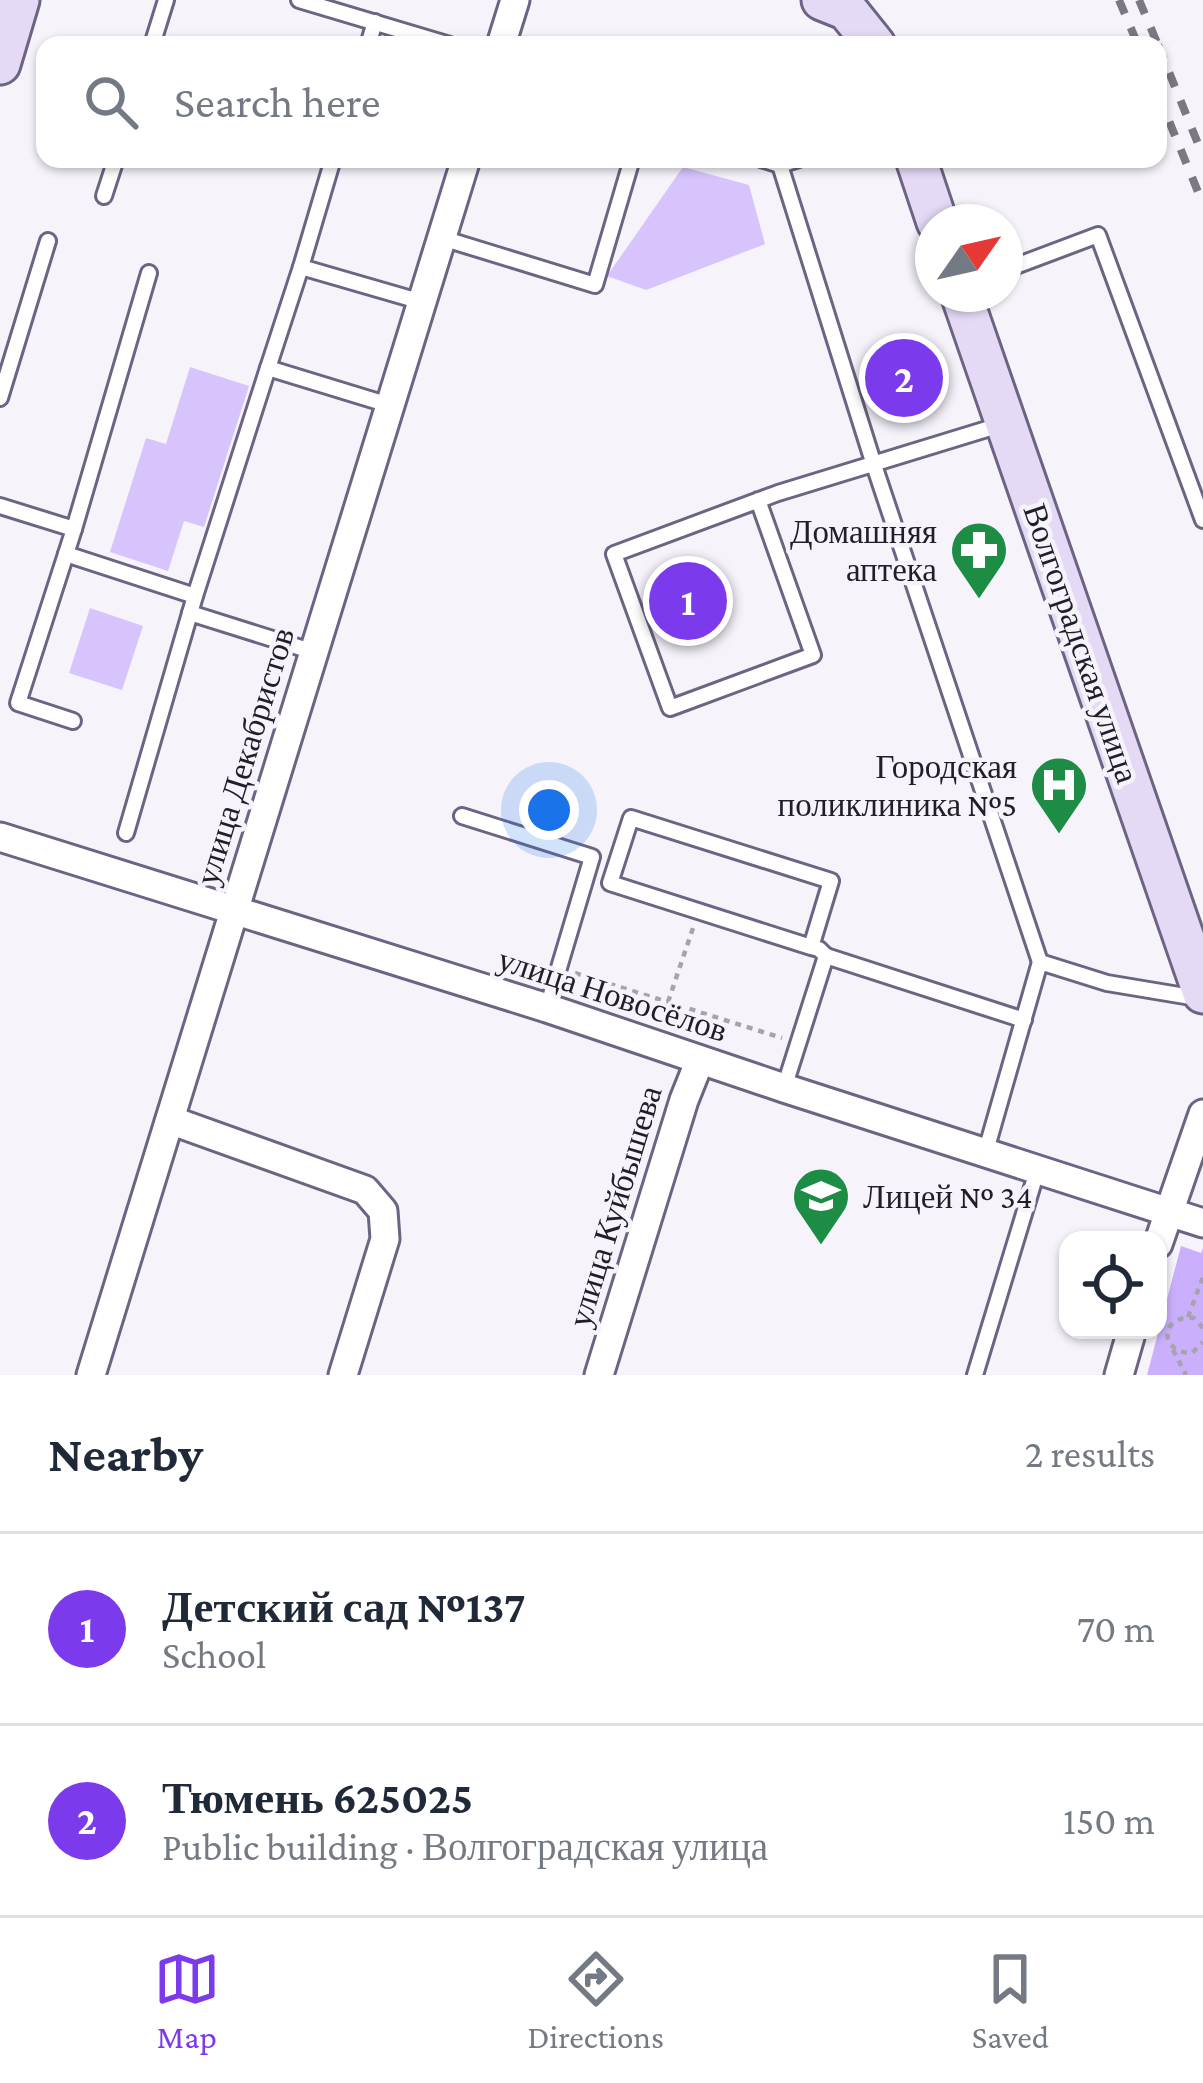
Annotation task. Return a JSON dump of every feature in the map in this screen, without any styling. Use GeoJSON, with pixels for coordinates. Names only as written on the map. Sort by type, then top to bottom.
{"type":"FeatureCollection","features":[{"type":"Feature","properties":{"kind":"street"},"geometry":{"type":"LineString","coordinates":[[0,64],[19,0]]}},
{"type":"Feature","properties":{"kind":"street"},"geometry":{"type":"LineString","coordinates":[[504,36],[515,0]]}},
{"type":"Feature","properties":{"kind":"street"},"geometry":{"type":"LineString","coordinates":[[822,0],[847,10],[868,36]]}},
{"type":"Feature","properties":{"kind":"street","name":"улица Декабристов"},"geometry":{"type":"LineString","coordinates":[[91,1375],[463,168]]}},
{"type":"Feature","properties":{"kind":"street"},"geometry":{"type":"LineString","coordinates":[[919,168],[931,204]]}},
{"type":"Feature","properties":{"kind":"street","name":"Волгоградская улица"},"geometry":{"type":"LineString","coordinates":[[967,312],[1203,996]]}},
{"type":"Feature","properties":{"kind":"street","name":"улица Новосёлов"},"geometry":{"type":"LineString","coordinates":[[0,837],[547,1008],[1203,1223]]}},
{"type":"Feature","properties":{"kind":"street","name":"улица Куйбышева"},"geometry":{"type":"LineString","coordinates":[[599,1375],[700,1060]]}},
{"type":"Feature","properties":{"kind":"street"},"geometry":{"type":"LineString","coordinates":[[1162,1231],[1203,1114]]}},
{"type":"Feature","properties":{"kind":"street"},"geometry":{"type":"LineString","coordinates":[[170,1120],[365,1190],[383,1211],[385,1239],[343,1375]]}},
{"type":"Feature","properties":{"kind":"street"},"geometry":{"type":"LineString","coordinates":[[1119,1375],[1129,1339]]}},
{"type":"Feature","properties":{"kind":"lane"},"geometry":{"type":"LineString","coordinates":[[155,36],[166,0]]}},
{"type":"Feature","properties":{"kind":"lane"},"geometry":{"type":"LineString","coordinates":[[299,0],[421,36]]}},
{"type":"Feature","properties":{"kind":"lane"},"geometry":{"type":"LineString","coordinates":[[371,36],[375,22]]}},
{"type":"Feature","properties":{"kind":"lane"},"geometry":{"type":"LineString","coordinates":[[104,196],[113,168]]}},
{"type":"Feature","properties":{"kind":"lane"},"geometry":{"type":"LineString","coordinates":[[126,833],[195,596],[330,168]]}},
{"type":"Feature","properties":{"kind":"lane"},"geometry":{"type":"LineString","coordinates":[[442,238],[595,285],[629,168]]}},
{"type":"Feature","properties":{"kind":"lane"},"geometry":{"type":"LineString","coordinates":[[781,168],[874,465],[1040,962],[985,1154]]}},
{"type":"Feature","properties":{"kind":"lane"},"geometry":{"type":"LineString","coordinates":[[1023,263],[1098,235],[1203,520]]}},
{"type":"Feature","properties":{"kind":"lane"},"geometry":{"type":"LineString","coordinates":[[0,398],[48,242]]}},
{"type":"Feature","properties":{"kind":"lane"},"geometry":{"type":"LineString","coordinates":[[301,266],[422,302]]}},
{"type":"Feature","properties":{"kind":"lane"},"geometry":{"type":"LineString","coordinates":[[73,721],[18,703],[149,273]]}},
{"type":"Feature","properties":{"kind":"lane"},"geometry":{"type":"LineString","coordinates":[[268,368],[389,405]]}},
{"type":"Feature","properties":{"kind":"lane"},"geometry":{"type":"LineString","coordinates":[[758,500],[813,656],[670,708],[614,554],[758,500],[1006,423]]}},
{"type":"Feature","properties":{"kind":"lane"},"geometry":{"type":"LineString","coordinates":[[0,506],[74,529]]}},
{"type":"Feature","properties":{"kind":"lane"},"geometry":{"type":"LineString","coordinates":[[66,554],[195,596]]}},
{"type":"Feature","properties":{"kind":"lane"},"geometry":{"type":"LineString","coordinates":[[190,613],[314,652]]}},
{"type":"Feature","properties":{"kind":"lane"},"geometry":{"type":"LineString","coordinates":[[462,816],[592,857],[547,1008]]}},
{"type":"Feature","properties":{"kind":"lane"},"geometry":{"type":"LineString","coordinates":[[811,947],[831,880],[631,818],[610,884],[1024,1020]]}},
{"type":"Feature","properties":{"kind":"lane"},"geometry":{"type":"LineString","coordinates":[[784,1088],[826,956]]}},
{"type":"Feature","properties":{"kind":"lane"},"geometry":{"type":"LineString","coordinates":[[1040,962],[1107,983],[1203,996]]}},
{"type":"Feature","properties":{"kind":"lane"},"geometry":{"type":"LineString","coordinates":[[975,1375],[1037,1171]]}},
{"type":"Feature","properties":{"kind":"path"},"geometry":{"type":"LineString","coordinates":[[668,1002],[698,911]]}},
{"type":"Feature","properties":{"kind":"path"},"geometry":{"type":"LineString","coordinates":[[559,968],[799,1043]]}},
{"type":"Feature","properties":{"kind":"path"},"geometry":{"type":"LineString","coordinates":[[1188,1317],[1203,1277]]}},
{"type":"Feature","properties":{"kind":"path"},"geometry":{"type":"LineString","coordinates":[[1186,1375],[1170,1345],[1169,1328],[1177,1319],[1188,1317],[1203,1328]]}},
{"type":"Feature","properties":{"kind":"path"},"geometry":{"type":"LineString","coordinates":[[1170,1345],[1192,1353],[1203,1342]]}},
{"type":"Feature","properties":{"kind":"path"},"geometry":{"type":"LineString","coordinates":[[1197,1349],[1203,1358]]}},
{"type":"Feature","properties":{"kind":"shaded area"},"geometry":{"type":"Polygon","coordinates":[[[682,168],[749,185],[765,244],[646,290],[607,276],[682,168]]]}},
{"type":"Feature","properties":{"kind":"shaded area"},"geometry":{"type":"Polygon","coordinates":[[[190,367],[249,386],[204,527],[184,521],[168,571],[110,552],[146,438],[166,444],[190,367]]]}},
{"type":"Feature","properties":{"kind":"shaded area"},"geometry":{"type":"Polygon","coordinates":[[[90,608],[143,626],[122,690],[69,673],[90,608]]]}},
{"type":"Feature","properties":{"kind":"shaded area"},"geometry":{"type":"Polygon","coordinates":[[[1181,1246],[1201,1253],[1203,1248],[1203,1375],[1147,1375],[1156,1339],[1167,1339],[1167,1299],[1181,1246]]]}},
{"type":"Feature","properties":{"kind":"railway"},"geometry":{"type":"LineString","coordinates":[[1119,0],[1134,36]]}},
{"type":"Feature","properties":{"kind":"railway"},"geometry":{"type":"LineString","coordinates":[[1139,0],[1154,36]]}},
{"type":"Feature","properties":{"kind":"railway"},"geometry":{"type":"LineString","coordinates":[[1167,67],[1203,156]]}},
{"type":"Feature","properties":{"kind":"railway"},"geometry":{"type":"LineString","coordinates":[[1167,116],[1203,204]]}},
{"type":"Feature","properties":{"kind":"place","name":"Тюмень 625025"},"geometry":{"type":"Point","coordinates":[904,378]}},
{"type":"Feature","properties":{"kind":"place","name":"Детский сад №137"},"geometry":{"type":"Point","coordinates":[688,601]}},
{"type":"Feature","properties":{"kind":"place","name":"Домашняя аптека"},"geometry":{"type":"Point","coordinates":[979,601]}},
{"type":"Feature","properties":{"kind":"place","name":"Городская поликлиника №5"},"geometry":{"type":"Point","coordinates":[1059,836]}},
{"type":"Feature","properties":{"kind":"place","name":"Лицей № 34"},"geometry":{"type":"Point","coordinates":[821,1247]}}]}
